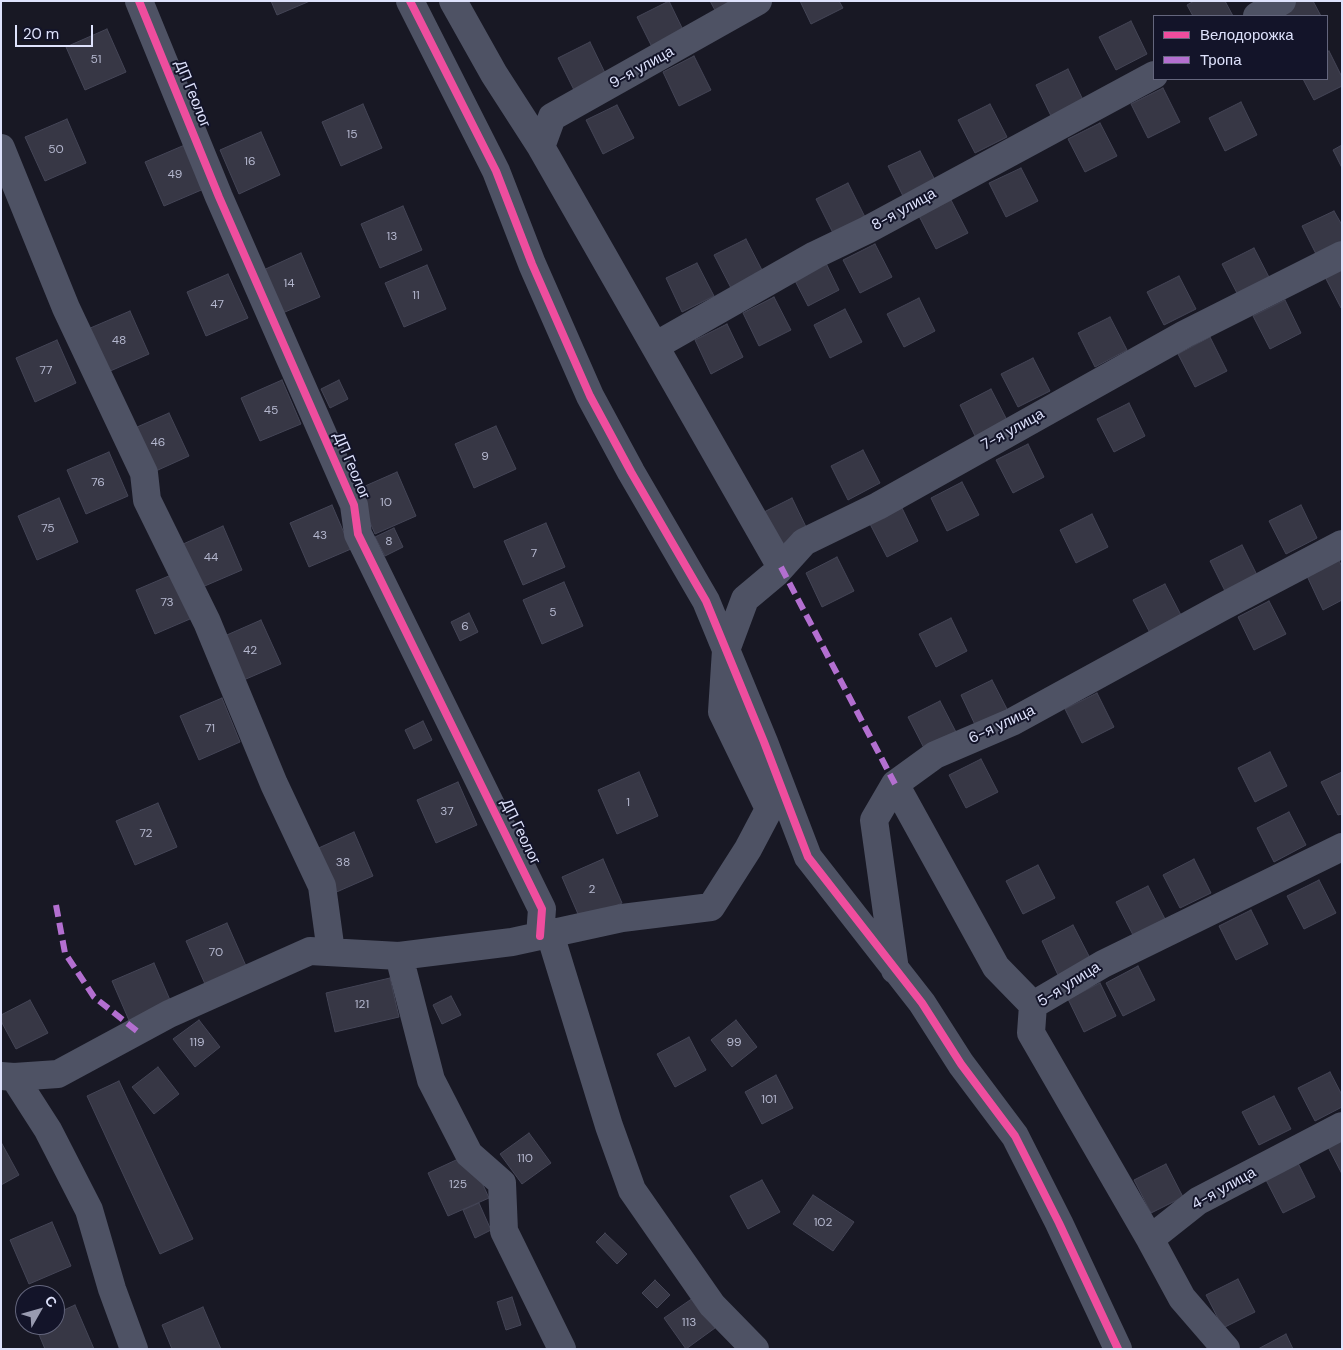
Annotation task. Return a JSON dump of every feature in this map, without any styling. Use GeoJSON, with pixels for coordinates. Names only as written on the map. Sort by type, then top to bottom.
{"type":"FeatureCollection","features":[{"type":"Feature","properties":{"kind":"street","name":"ДП Геолог"},"geometry":{"type":"LineString","coordinates":[[139,1],[219,197],[354,506],[358,534],[542,909],[545,935]]}},
{"type":"Feature","properties":{"kind":"street"},"geometry":{"type":"LineString","coordinates":[[410,1],[496,171],[532,264],[590,396],[631,472],[706,601],[726,650],[775,798],[808,857],[922,1003],[961,1064],[1015,1136],[1059,1223],[1118,1349]]}},
{"type":"Feature","properties":{"kind":"street"},"geometry":{"type":"LineString","coordinates":[[453,1],[494,74],[541,147],[781,567]]}},
{"type":"Feature","properties":{"kind":"street","name":"9-я улица"},"geometry":{"type":"LineString","coordinates":[[541,147],[552,118],[758,1]]}},
{"type":"Feature","properties":{"kind":"street"},"geometry":{"type":"LineString","coordinates":[[1259,15],[1282,1]]}},
{"type":"Feature","properties":{"kind":"street","name":"8-я улица"},"geometry":{"type":"LineString","coordinates":[[655,346],[815,255],[867,230],[1153,76]]}},
{"type":"Feature","properties":{"kind":"street"},"geometry":{"type":"LineString","coordinates":[[1,148],[66,308],[144,473],[147,500],[207,622],[274,784],[322,886],[331,952]]}},
{"type":"Feature","properties":{"kind":"street","name":"7-я улица"},"geometry":{"type":"LineString","coordinates":[[726,650],[745,599],[781,567],[804,542],[878,506],[1185,334],[1342,255]]}},
{"type":"Feature","properties":{"kind":"street","name":"6-я улица"},"geometry":{"type":"LineString","coordinates":[[895,784],[935,755],[1012,722],[1222,607],[1342,544]]}},
{"type":"Feature","properties":{"kind":"street"},"geometry":{"type":"LineString","coordinates":[[895,784],[874,820],[896,970]]}},
{"type":"Feature","properties":{"kind":"street"},"geometry":{"type":"LineString","coordinates":[[895,784],[996,967],[1033,1005]]}},
{"type":"Feature","properties":{"kind":"street"},"geometry":{"type":"LineString","coordinates":[[8,1076],[58,1074],[169,1014],[310,951],[399,956],[512,942],[622,918],[711,907],[748,849],[775,798]]}},
{"type":"Feature","properties":{"kind":"street","name":"5-я улица"},"geometry":{"type":"LineString","coordinates":[[1150,1239],[1031,1033],[1033,1005],[1103,964],[1342,847]]}},
{"type":"Feature","properties":{"kind":"street"},"geometry":{"type":"LineString","coordinates":[[545,935],[632,1190],[712,1305],[755,1349]]}},
{"type":"Feature","properties":{"kind":"street"},"geometry":{"type":"LineString","coordinates":[[399,956],[430,1080],[469,1154],[502,1183],[504,1231],[562,1349]]}},
{"type":"Feature","properties":{"kind":"street"},"geometry":{"type":"LineString","coordinates":[[8,1076],[48,1130],[89,1210],[112,1289],[134,1349]]}},
{"type":"Feature","properties":{"kind":"street","name":"4-я улица"},"geometry":{"type":"LineString","coordinates":[[1150,1239],[1198,1201],[1342,1126]]}},
{"type":"Feature","properties":{"kind":"street"},"geometry":{"type":"LineString","coordinates":[[1150,1239],[1182,1298],[1226,1349]]}},
{"type":"Feature","properties":{"kind":"building"},"geometry":{"type":"Polygon","coordinates":[[[271,1],[310,1],[277,15],[271,1]]]}},
{"type":"Feature","properties":{"kind":"building"},"geometry":{"type":"Polygon","coordinates":[[[669,1],[685,34],[654,51],[637,17],[669,1]]]}},
{"type":"Feature","properties":{"kind":"building"},"geometry":{"type":"Polygon","coordinates":[[[710,1],[738,1],[716,12],[710,1]]]}},
{"type":"Feature","properties":{"kind":"building"},"geometry":{"type":"Polygon","coordinates":[[[800,1],[839,1],[843,8],[811,24],[800,1]]]}},
{"type":"Feature","properties":{"kind":"building"},"geometry":{"type":"Polygon","coordinates":[[[1194,1],[1225,1],[1232,15],[1192,15],[1187,5],[1194,1]]]}},
{"type":"Feature","properties":{"kind":"building"},"geometry":{"type":"Polygon","coordinates":[[[1288,1],[1313,1],[1320,15],[1281,15],[1288,1]]]}},
{"type":"Feature","properties":{"kind":"building"},"geometry":{"type":"Polygon","coordinates":[[[1131,21],[1147,54],[1116,70],[1099,37],[1131,21]]]}},
{"type":"Feature","properties":{"kind":"building"},"geometry":{"type":"Polygon","coordinates":[[[107,29],[126,72],[85,90],[66,47],[107,29]]]}},
{"type":"Feature","properties":{"kind":"building"},"geometry":{"type":"Polygon","coordinates":[[[590,42],[606,75],[575,92],[558,58],[590,42]]]}},
{"type":"Feature","properties":{"kind":"building"},"geometry":{"type":"Polygon","coordinates":[[[1328,52],[1342,77],[1342,86],[1314,100],[1304,80],[1328,80],[1328,52]]]}},
{"type":"Feature","properties":{"kind":"building"},"geometry":{"type":"Polygon","coordinates":[[[694,56],[711,90],[679,106],[663,72],[694,56]]]}},
{"type":"Feature","properties":{"kind":"building"},"geometry":{"type":"Polygon","coordinates":[[[1068,69],[1084,102],[1052,118],[1036,85],[1068,69]]]}},
{"type":"Feature","properties":{"kind":"building"},"geometry":{"type":"Polygon","coordinates":[[[1163,88],[1180,122],[1148,138],[1131,104],[1163,88]]]}},
{"type":"Feature","properties":{"kind":"building"},"geometry":{"type":"Polygon","coordinates":[[[1241,102],[1257,135],[1225,151],[1209,118],[1241,102]]]}},
{"type":"Feature","properties":{"kind":"building"},"geometry":{"type":"Polygon","coordinates":[[[363,104],[382,148],[341,166],[322,122],[363,104]]]}},
{"type":"Feature","properties":{"kind":"building"},"geometry":{"type":"Polygon","coordinates":[[[990,104],[1007,137],[975,153],[958,120],[990,104]]]}},
{"type":"Feature","properties":{"kind":"building"},"geometry":{"type":"Polygon","coordinates":[[[617,105],[634,138],[603,154],[586,120],[617,105]]]}},
{"type":"Feature","properties":{"kind":"building"},"geometry":{"type":"Polygon","coordinates":[[[67,119],[86,163],[45,181],[25,137],[67,119]]]}},
{"type":"Feature","properties":{"kind":"building"},"geometry":{"type":"Polygon","coordinates":[[[1100,123],[1117,156],[1085,172],[1068,139],[1100,123]]]}},
{"type":"Feature","properties":{"kind":"building"},"geometry":{"type":"Polygon","coordinates":[[[261,132],[280,175],[239,194],[220,150],[261,132]]]}},
{"type":"Feature","properties":{"kind":"building"},"geometry":{"type":"Polygon","coordinates":[[[187,144],[206,188],[164,206],[145,162],[187,144]]]}},
{"type":"Feature","properties":{"kind":"building"},"geometry":{"type":"Polygon","coordinates":[[[1342,145],[1342,168],[1333,150],[1342,145]]]}},
{"type":"Feature","properties":{"kind":"building"},"geometry":{"type":"Polygon","coordinates":[[[920,151],[937,184],[905,200],[888,166],[920,151]]]}},
{"type":"Feature","properties":{"kind":"building"},"geometry":{"type":"Polygon","coordinates":[[[1021,168],[1038,201],[1006,217],[989,183],[1021,168]]]}},
{"type":"Feature","properties":{"kind":"building"},"geometry":{"type":"Polygon","coordinates":[[[848,183],[865,217],[833,233],[816,199],[848,183]]]}},
{"type":"Feature","properties":{"kind":"building"},"geometry":{"type":"Polygon","coordinates":[[[951,200],[968,233],[936,249],[919,216],[951,200]]]}},
{"type":"Feature","properties":{"kind":"building"},"geometry":{"type":"Polygon","coordinates":[[[403,206],[422,250],[380,268],[361,224],[403,206]]]}},
{"type":"Feature","properties":{"kind":"building"},"geometry":{"type":"Polygon","coordinates":[[[1334,211],[1342,225],[1342,248],[1319,260],[1302,226],[1334,211]]]}},
{"type":"Feature","properties":{"kind":"building"},"geometry":{"type":"Polygon","coordinates":[[[746,239],[763,272],[731,288],[714,255],[746,239]]]}},
{"type":"Feature","properties":{"kind":"building"},"geometry":{"type":"Polygon","coordinates":[[[875,244],[892,277],[860,293],[843,260],[875,244]]]}},
{"type":"Feature","properties":{"kind":"building"},"geometry":{"type":"Polygon","coordinates":[[[1254,248],[1271,281],[1239,297],[1222,264],[1254,248]]]}},
{"type":"Feature","properties":{"kind":"building"},"geometry":{"type":"Polygon","coordinates":[[[301,253],[320,297],[278,315],[259,272],[301,253]]]}},
{"type":"Feature","properties":{"kind":"building"},"geometry":{"type":"Polygon","coordinates":[[[823,257],[839,290],[808,306],[791,273],[823,257]]]}},
{"type":"Feature","properties":{"kind":"building"},"geometry":{"type":"Polygon","coordinates":[[[697,263],[714,296],[682,312],[666,278],[697,263]]]}},
{"type":"Feature","properties":{"kind":"building"},"geometry":{"type":"Polygon","coordinates":[[[427,265],[446,309],[404,327],[385,283],[427,265]]]}},
{"type":"Feature","properties":{"kind":"building"},"geometry":{"type":"Polygon","coordinates":[[[1342,266],[1342,308],[1341,308],[1324,275],[1342,266]]]}},
{"type":"Feature","properties":{"kind":"building"},"geometry":{"type":"Polygon","coordinates":[[[228,274],[248,318],[206,336],[187,292],[228,274]]]}},
{"type":"Feature","properties":{"kind":"building"},"geometry":{"type":"Polygon","coordinates":[[[1179,276],[1196,309],[1164,325],[1147,292],[1179,276]]]}},
{"type":"Feature","properties":{"kind":"building"},"geometry":{"type":"Polygon","coordinates":[[[774,297],[791,330],[759,346],[743,313],[774,297]]]}},
{"type":"Feature","properties":{"kind":"building"},"geometry":{"type":"Polygon","coordinates":[[[919,298],[935,331],[904,347],[887,314],[919,298]]]}},
{"type":"Feature","properties":{"kind":"building"},"geometry":{"type":"Polygon","coordinates":[[[1285,300],[1301,333],[1270,349],[1253,316],[1285,300]]]}},
{"type":"Feature","properties":{"kind":"building"},"geometry":{"type":"Polygon","coordinates":[[[845,309],[862,342],[830,358],[814,325],[845,309]]]}},
{"type":"Feature","properties":{"kind":"building"},"geometry":{"type":"Polygon","coordinates":[[[130,311],[149,354],[108,372],[88,329],[130,311]]]}},
{"type":"Feature","properties":{"kind":"building"},"geometry":{"type":"Polygon","coordinates":[[[1110,317],[1127,350],[1095,367],[1078,333],[1110,317]]]}},
{"type":"Feature","properties":{"kind":"building"},"geometry":{"type":"Polygon","coordinates":[[[727,324],[743,357],[711,374],[695,340],[727,324]]]}},
{"type":"Feature","properties":{"kind":"building"},"geometry":{"type":"Polygon","coordinates":[[[1210,337],[1227,371],[1195,387],[1178,354],[1210,337]]]}},
{"type":"Feature","properties":{"kind":"building"},"geometry":{"type":"Polygon","coordinates":[[[57,340],[76,383],[35,402],[16,358],[57,340]]]}},
{"type":"Feature","properties":{"kind":"building"},"geometry":{"type":"Polygon","coordinates":[[[1033,358],[1050,391],[1018,407],[1001,374],[1033,358]]]}},
{"type":"Feature","properties":{"kind":"building"},"geometry":{"type":"Polygon","coordinates":[[[282,380],[301,424],[260,441],[241,398],[282,380]]]}},
{"type":"Feature","properties":{"kind":"building"},"geometry":{"type":"Polygon","coordinates":[[[339,380],[348,399],[330,408],[321,389],[339,380]]]}},
{"type":"Feature","properties":{"kind":"building"},"geometry":{"type":"Polygon","coordinates":[[[991,389],[1008,422],[976,438],[960,405],[991,389]]]}},
{"type":"Feature","properties":{"kind":"building"},"geometry":{"type":"Polygon","coordinates":[[[1129,403],[1145,436],[1114,452],[1097,419],[1129,403]]]}},
{"type":"Feature","properties":{"kind":"building"},"geometry":{"type":"Polygon","coordinates":[[[169,413],[189,456],[147,475],[128,431],[169,413]]]}},
{"type":"Feature","properties":{"kind":"building"},"geometry":{"type":"Polygon","coordinates":[[[496,426],[516,469],[474,488],[455,444],[496,426]]]}},
{"type":"Feature","properties":{"kind":"building"},"geometry":{"type":"Polygon","coordinates":[[[1028,444],[1044,477],[1013,493],[996,460],[1028,444]]]}},
{"type":"Feature","properties":{"kind":"building"},"geometry":{"type":"Polygon","coordinates":[[[863,450],[880,483],[848,500],[831,466],[863,450]]]}},
{"type":"Feature","properties":{"kind":"building"},"geometry":{"type":"Polygon","coordinates":[[[109,452],[128,496],[86,514],[67,470],[109,452]]]}},
{"type":"Feature","properties":{"kind":"building"},"geometry":{"type":"Polygon","coordinates":[[[397,472],[416,516],[375,534],[356,490],[397,472]]]}},
{"type":"Feature","properties":{"kind":"building"},"geometry":{"type":"Polygon","coordinates":[[[962,482],[979,515],[947,531],[931,498],[962,482]]]}},
{"type":"Feature","properties":{"kind":"building"},"geometry":{"type":"Polygon","coordinates":[[[59,498],[78,542],[37,560],[18,516],[59,498]]]}},
{"type":"Feature","properties":{"kind":"building"},"geometry":{"type":"Polygon","coordinates":[[[792,498],[808,531],[776,547],[760,514],[792,498]]]}},
{"type":"Feature","properties":{"kind":"building"},"geometry":{"type":"Polygon","coordinates":[[[332,505],[351,549],[309,567],[290,523],[332,505]]]}},
{"type":"Feature","properties":{"kind":"building"},"geometry":{"type":"Polygon","coordinates":[[[1301,505],[1317,538],[1286,554],[1269,521],[1301,505]]]}},
{"type":"Feature","properties":{"kind":"building"},"geometry":{"type":"Polygon","coordinates":[[[902,508],[918,541],[887,557],[870,524],[902,508]]]}},
{"type":"Feature","properties":{"kind":"building"},"geometry":{"type":"Polygon","coordinates":[[[1092,514],[1108,547],[1076,563],[1060,530],[1092,514]]]}},
{"type":"Feature","properties":{"kind":"building"},"geometry":{"type":"Polygon","coordinates":[[[546,523],[565,567],[523,585],[504,541],[546,523]]]}},
{"type":"Feature","properties":{"kind":"building"},"geometry":{"type":"Polygon","coordinates":[[[223,526],[242,570],[200,588],[181,545],[223,526]]]}},
{"type":"Feature","properties":{"kind":"building"},"geometry":{"type":"Polygon","coordinates":[[[394,528],[403,547],[385,556],[375,537],[394,528]]]}},
{"type":"Feature","properties":{"kind":"building"},"geometry":{"type":"Polygon","coordinates":[[[1242,545],[1259,579],[1227,595],[1210,561],[1242,545]]]}},
{"type":"Feature","properties":{"kind":"building"},"geometry":{"type":"Polygon","coordinates":[[[837,557],[854,591],[822,607],[806,573],[837,557]]]}},
{"type":"Feature","properties":{"kind":"building"},"geometry":{"type":"Polygon","coordinates":[[[1339,560],[1342,567],[1342,600],[1323,610],[1307,576],[1339,560]]]}},
{"type":"Feature","properties":{"kind":"building"},"geometry":{"type":"Polygon","coordinates":[[[178,572],[197,616],[155,634],[136,590],[178,572]]]}},
{"type":"Feature","properties":{"kind":"building"},"geometry":{"type":"Polygon","coordinates":[[[564,582],[583,626],[542,644],[523,600],[564,582]]]}},
{"type":"Feature","properties":{"kind":"building"},"geometry":{"type":"Polygon","coordinates":[[[1165,584],[1182,617],[1150,633],[1133,600],[1165,584]]]}},
{"type":"Feature","properties":{"kind":"building"},"geometry":{"type":"Polygon","coordinates":[[[1269,601],[1286,634],[1254,650],[1238,617],[1269,601]]]}},
{"type":"Feature","properties":{"kind":"building"},"geometry":{"type":"Polygon","coordinates":[[[469,613],[478,632],[460,641],[451,622],[469,613]]]}},
{"type":"Feature","properties":{"kind":"building"},"geometry":{"type":"Polygon","coordinates":[[[951,618],[967,651],[936,667],[919,634],[951,618]]]}},
{"type":"Feature","properties":{"kind":"building"},"geometry":{"type":"Polygon","coordinates":[[[261,620],[281,664],[239,682],[220,638],[261,620]]]}},
{"type":"Feature","properties":{"kind":"building"},"geometry":{"type":"Polygon","coordinates":[[[992,680],[1009,713],[977,729],[961,695],[992,680]]]}},
{"type":"Feature","properties":{"kind":"building"},"geometry":{"type":"Polygon","coordinates":[[[1097,693],[1114,727],[1082,743],[1065,709],[1097,693]]]}},
{"type":"Feature","properties":{"kind":"building"},"geometry":{"type":"Polygon","coordinates":[[[222,698],[240,742],[199,760],[180,716],[222,698]]]}},
{"type":"Feature","properties":{"kind":"building"},"geometry":{"type":"Polygon","coordinates":[[[940,701],[957,734],[925,750],[908,717],[940,701]]]}},
{"type":"Feature","properties":{"kind":"building"},"geometry":{"type":"Polygon","coordinates":[[[423,721],[432,740],[414,749],[405,730],[423,721]]]}},
{"type":"Feature","properties":{"kind":"building"},"geometry":{"type":"Polygon","coordinates":[[[1270,752],[1287,786],[1255,802],[1238,768],[1270,752]]]}},
{"type":"Feature","properties":{"kind":"building"},"geometry":{"type":"Polygon","coordinates":[[[981,759],[998,792],[966,808],[949,775],[981,759]]]}},
{"type":"Feature","properties":{"kind":"building"},"geometry":{"type":"Polygon","coordinates":[[[639,772],[658,816],[617,834],[598,790],[639,772]]]}},
{"type":"Feature","properties":{"kind":"building"},"geometry":{"type":"Polygon","coordinates":[[[1342,772],[1342,814],[1338,815],[1321,782],[1342,772]]]}},
{"type":"Feature","properties":{"kind":"building"},"geometry":{"type":"Polygon","coordinates":[[[458,782],[477,825],[436,843],[417,800],[458,782]]]}},
{"type":"Feature","properties":{"kind":"building"},"geometry":{"type":"Polygon","coordinates":[[[158,803],[177,847],[135,865],[116,821],[158,803]]]}},
{"type":"Feature","properties":{"kind":"building"},"geometry":{"type":"Polygon","coordinates":[[[1289,812],[1306,845],[1274,862],[1257,828],[1289,812]]]}},
{"type":"Feature","properties":{"kind":"building"},"geometry":{"type":"Polygon","coordinates":[[[354,832],[373,876],[332,894],[312,851],[354,832]]]}},
{"type":"Feature","properties":{"kind":"building"},"geometry":{"type":"Polygon","coordinates":[[[603,859],[622,903],[581,921],[562,877],[603,859]]]}},
{"type":"Feature","properties":{"kind":"building"},"geometry":{"type":"Polygon","coordinates":[[[1194,859],[1211,893],[1180,908],[1163,875],[1194,859]]]}},
{"type":"Feature","properties":{"kind":"building"},"geometry":{"type":"Polygon","coordinates":[[[1038,865],[1055,898],[1023,914],[1006,881],[1038,865]]]}},
{"type":"Feature","properties":{"kind":"building"},"geometry":{"type":"Polygon","coordinates":[[[1319,880],[1336,913],[1304,929],[1287,896],[1319,880]]]}},
{"type":"Feature","properties":{"kind":"building"},"geometry":{"type":"Polygon","coordinates":[[[1148,886],[1165,919],[1133,935],[1116,902],[1148,886]]]}},
{"type":"Feature","properties":{"kind":"building"},"geometry":{"type":"Polygon","coordinates":[[[1251,910],[1268,944],[1236,960],[1219,926],[1251,910]]]}},
{"type":"Feature","properties":{"kind":"building"},"geometry":{"type":"Polygon","coordinates":[[[227,923],[246,966],[205,984],[186,941],[227,923]]]}},
{"type":"Feature","properties":{"kind":"building"},"geometry":{"type":"Polygon","coordinates":[[[1073,925],[1090,958],[1058,975],[1042,941],[1073,925]]]}},
{"type":"Feature","properties":{"kind":"building"},"geometry":{"type":"Polygon","coordinates":[[[154,963],[173,1007],[131,1025],[112,981],[154,963]]]}},
{"type":"Feature","properties":{"kind":"building"},"geometry":{"type":"Polygon","coordinates":[[[1138,966],[1155,1000],[1123,1016],[1106,983],[1138,966]]]}},
{"type":"Feature","properties":{"kind":"building"},"geometry":{"type":"Polygon","coordinates":[[[390,978],[399,1017],[335,1032],[326,993],[390,978]]]}},
{"type":"Feature","properties":{"kind":"building"},"geometry":{"type":"Polygon","coordinates":[[[1100,983],[1116,1016],[1084,1032],[1068,999],[1100,983]]]}},
{"type":"Feature","properties":{"kind":"building"},"geometry":{"type":"Polygon","coordinates":[[[451,996],[461,1015],[442,1024],[433,1005],[451,996]]]}},
{"type":"Feature","properties":{"kind":"building"},"geometry":{"type":"Polygon","coordinates":[[[30,1000],[48,1033],[16,1049],[1,1021],[1,1015],[30,1000]]]}},
{"type":"Feature","properties":{"kind":"building"},"geometry":{"type":"Polygon","coordinates":[[[199,1020],[220,1047],[195,1067],[173,1039],[199,1020]]]}},
{"type":"Feature","properties":{"kind":"building"},"geometry":{"type":"Polygon","coordinates":[[[736,1020],[757,1047],[732,1067],[711,1040],[736,1020]]]}},
{"type":"Feature","properties":{"kind":"building"},"geometry":{"type":"Polygon","coordinates":[[[689,1037],[706,1070],[675,1087],[657,1054],[689,1037]]]}},
{"type":"Feature","properties":{"kind":"building"},"geometry":{"type":"Polygon","coordinates":[[[158,1067],[179,1094],[154,1114],[132,1087],[158,1067]]]}},
{"type":"Feature","properties":{"kind":"building"},"geometry":{"type":"Polygon","coordinates":[[[1330,1072],[1342,1095],[1342,1107],[1315,1121],[1298,1088],[1330,1072]]]}},
{"type":"Feature","properties":{"kind":"building"},"geometry":{"type":"Polygon","coordinates":[[[776,1075],[793,1108],[762,1124],[745,1092],[776,1075]]]}},
{"type":"Feature","properties":{"kind":"building"},"geometry":{"type":"Polygon","coordinates":[[[119,1081],[193,1239],[160,1254],[87,1096],[119,1081]]]}},
{"type":"Feature","properties":{"kind":"building"},"geometry":{"type":"Polygon","coordinates":[[[1274,1096],[1291,1129],[1259,1145],[1242,1112],[1274,1096]]]}},
{"type":"Feature","properties":{"kind":"building"},"geometry":{"type":"Polygon","coordinates":[[[529,1133],[551,1163],[522,1184],[500,1154],[529,1133]]]}},
{"type":"Feature","properties":{"kind":"building"},"geometry":{"type":"Polygon","coordinates":[[[1342,1140],[1342,1174],[1328,1147],[1342,1140]]]}},
{"type":"Feature","properties":{"kind":"building"},"geometry":{"type":"Polygon","coordinates":[[[1,1142],[19,1175],[1,1185],[1,1142]]]}},
{"type":"Feature","properties":{"kind":"building"},"geometry":{"type":"Polygon","coordinates":[[[469,1154],[489,1198],[448,1216],[428,1173],[469,1154]]]}},
{"type":"Feature","properties":{"kind":"building"},"geometry":{"type":"Polygon","coordinates":[[[1298,1163],[1315,1197],[1283,1213],[1266,1180],[1298,1163]]]}},
{"type":"Feature","properties":{"kind":"building"},"geometry":{"type":"Polygon","coordinates":[[[1166,1164],[1183,1197],[1151,1213],[1134,1180],[1166,1164]]]}},
{"type":"Feature","properties":{"kind":"building"},"geometry":{"type":"Polygon","coordinates":[[[762,1180],[780,1212],[748,1229],[730,1196],[762,1180]]]}},
{"type":"Feature","properties":{"kind":"building"},"geometry":{"type":"Polygon","coordinates":[[[813,1195],[854,1222],[833,1251],[793,1224],[813,1195]]]}},
{"type":"Feature","properties":{"kind":"building"},"geometry":{"type":"Polygon","coordinates":[[[479,1203],[491,1230],[475,1238],[463,1210],[479,1203]]]}},
{"type":"Feature","properties":{"kind":"building"},"geometry":{"type":"Polygon","coordinates":[[[52,1222],[71,1266],[29,1284],[10,1240],[52,1222]]]}},
{"type":"Feature","properties":{"kind":"building"},"geometry":{"type":"Polygon","coordinates":[[[605,1233],[627,1254],[617,1264],[596,1242],[605,1233]]]}},
{"type":"Feature","properties":{"kind":"building"},"geometry":{"type":"Polygon","coordinates":[[[1238,1279],[1255,1312],[1223,1328],[1206,1295],[1238,1279]]]}},
{"type":"Feature","properties":{"kind":"building"},"geometry":{"type":"Polygon","coordinates":[[[655,1280],[670,1295],[657,1308],[642,1293],[655,1280]]]}},
{"type":"Feature","properties":{"kind":"building"},"geometry":{"type":"Polygon","coordinates":[[[512,1297],[521,1325],[506,1330],[497,1302],[512,1297]]]}},
{"type":"Feature","properties":{"kind":"building"},"geometry":{"type":"Polygon","coordinates":[[[693,1298],[715,1328],[686,1349],[664,1318],[693,1298]]]}},
{"type":"Feature","properties":{"kind":"building"},"geometry":{"type":"Polygon","coordinates":[[[75,1305],[94,1349],[45,1349],[39,1335],[65,1335],[65,1310],[75,1305]]]}},
{"type":"Feature","properties":{"kind":"building"},"geometry":{"type":"Polygon","coordinates":[[[203,1307],[221,1349],[172,1349],[162,1325],[203,1307]]]}},
{"type":"Feature","properties":{"kind":"building"},"geometry":{"type":"Polygon","coordinates":[[[1286,1334],[1293,1349],[1258,1349],[1286,1334]]]}},
{"type":"Feature","properties":{"kind":"marked path"},"geometry":{"type":"LineString","coordinates":[[781,567],[895,784]]}},
{"type":"Feature","properties":{"kind":"marked path"},"geometry":{"type":"LineString","coordinates":[[56,905],[65,953],[94,997],[137,1031]]}},
{"type":"Feature","properties":{"kind":"cycle path"},"geometry":{"type":"LineString","coordinates":[[139,1],[219,197],[354,505],[358,534],[542,909],[540,936]]}},
{"type":"Feature","properties":{"kind":"cycle path"},"geometry":{"type":"LineString","coordinates":[[410,1],[496,171],[532,264],[590,396],[631,472],[706,601],[764,742],[808,857],[922,1003],[961,1064],[1015,1136],[1059,1223],[1118,1349]]}}]}
